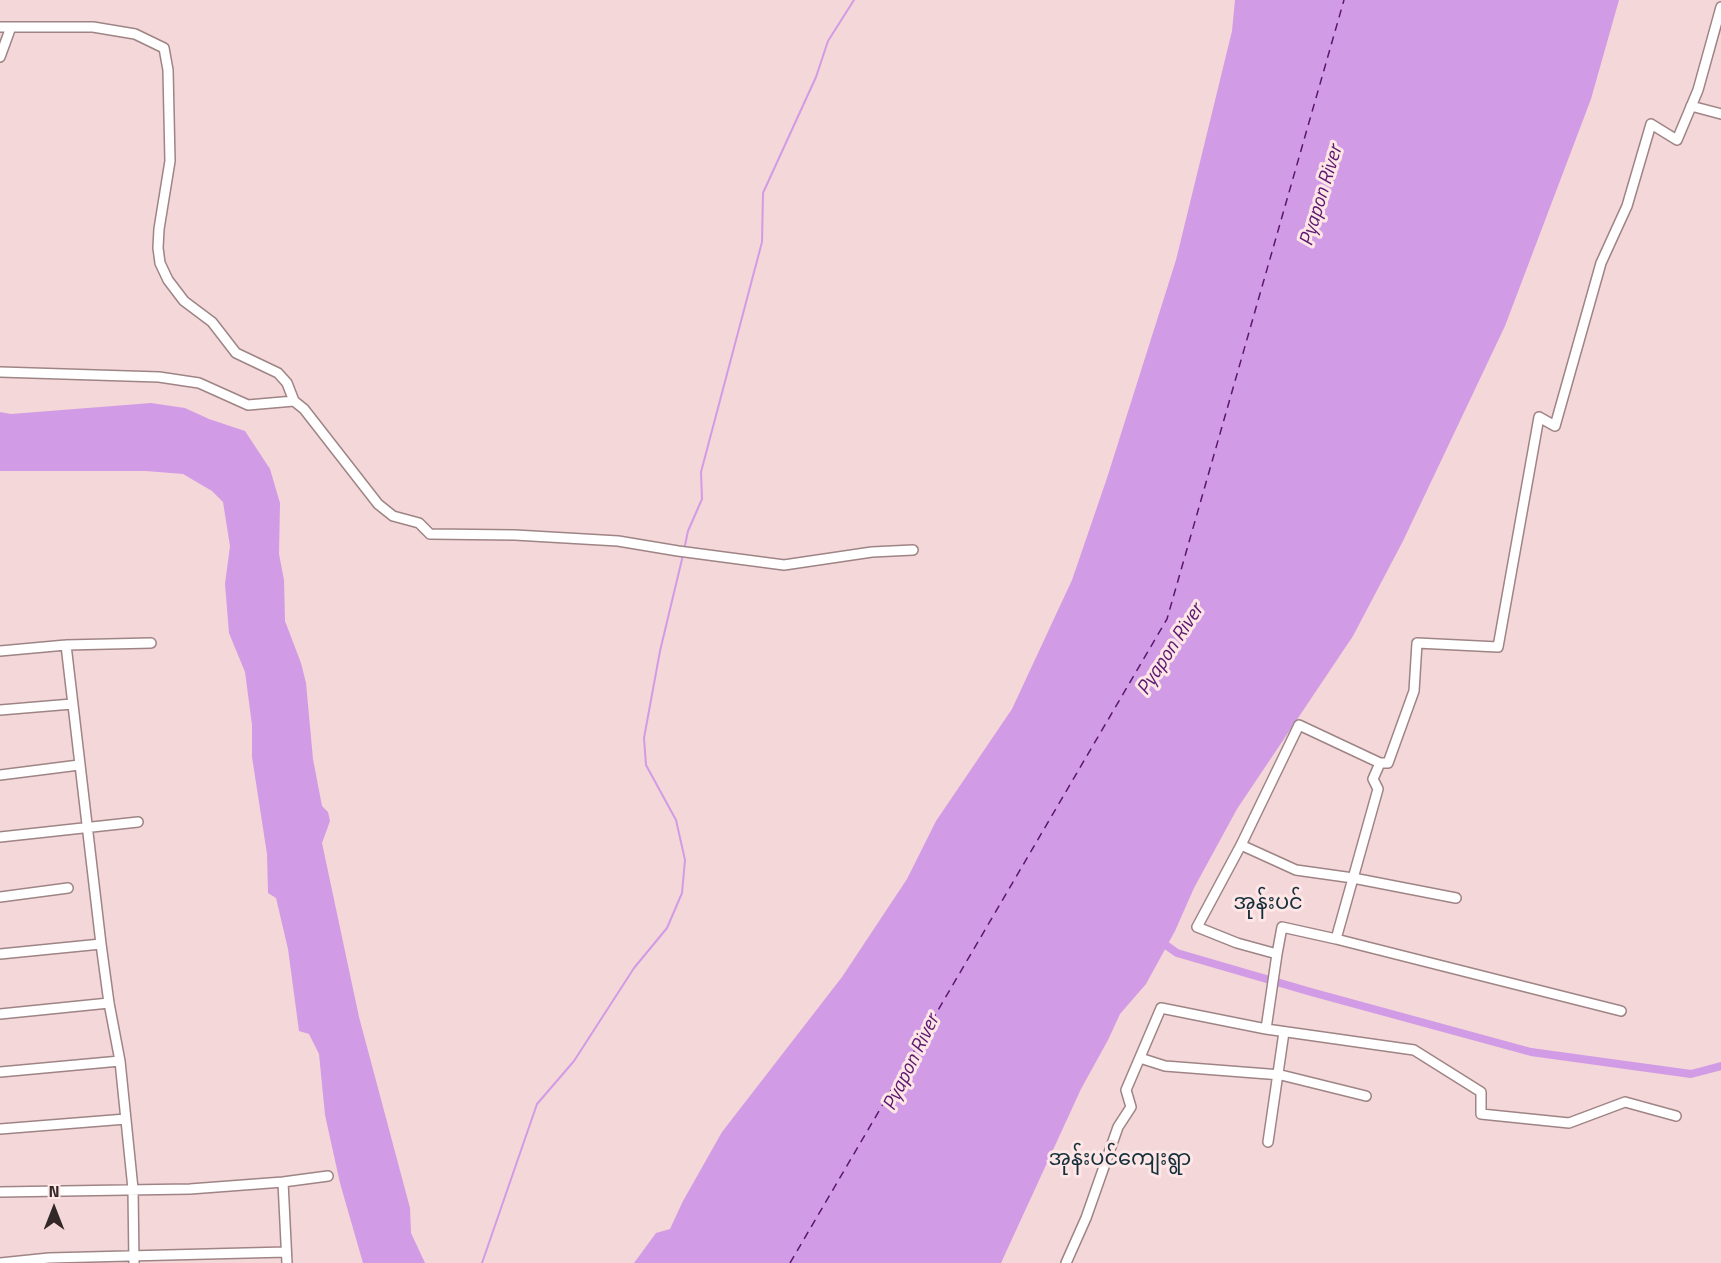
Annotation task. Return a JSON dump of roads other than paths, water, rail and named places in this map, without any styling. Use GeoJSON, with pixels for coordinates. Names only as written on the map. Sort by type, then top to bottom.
{"type":"FeatureCollection","features":[{"type":"Feature","properties":{"kind":"street"},"geometry":{"type":"LineString","coordinates":[[1277,954],[1237,943],[1197,927],[1241,845],[1299,725],[1380,763],[1388,763],[1414,691],[1418,643],[1498,647],[1539,417],[1555,426],[1601,263],[1627,206],[1651,124],[1677,140],[1698,90],[1721,7]]}},
{"type":"Feature","properties":{"kind":"street"},"geometry":{"type":"LineString","coordinates":[[0,27],[93,27],[135,34],[164,48],[168,70],[170,161],[158,248],[160,263],[168,280],[184,302],[212,322],[236,353],[278,373],[287,383],[294,401],[304,409],[378,504],[393,516],[419,523],[427,532],[531,535],[618,541],[784,565],[872,552],[913,550]]}},
{"type":"Feature","properties":{"kind":"street"},"geometry":{"type":"LineString","coordinates":[[0,57],[11,27]]}},
{"type":"Feature","properties":{"kind":"street"},"geometry":{"type":"LineString","coordinates":[[1691,106],[1721,114]]}},
{"type":"Feature","properties":{"kind":"street"},"geometry":{"type":"LineString","coordinates":[[0,372],[159,377],[199,383],[248,405],[294,401]]}},
{"type":"Feature","properties":{"kind":"street"},"geometry":{"type":"LineString","coordinates":[[0,651],[66,645],[151,643]]}},
{"type":"Feature","properties":{"kind":"street"},"geometry":{"type":"LineString","coordinates":[[66,645],[101,944],[120,1061],[133,1189],[134,1259]]}},
{"type":"Feature","properties":{"kind":"street"},"geometry":{"type":"LineString","coordinates":[[0,710],[72,704]]}},
{"type":"Feature","properties":{"kind":"street"},"geometry":{"type":"LineString","coordinates":[[1336,939],[1378,789],[1373,779],[1380,763]]}},
{"type":"Feature","properties":{"kind":"street"},"geometry":{"type":"LineString","coordinates":[[0,775],[79,765]]}},
{"type":"Feature","properties":{"kind":"street"},"geometry":{"type":"LineString","coordinates":[[0,837],[138,822]]}},
{"type":"Feature","properties":{"kind":"street"},"geometry":{"type":"LineString","coordinates":[[1241,845],[1296,870],[1353,878],[1456,898]]}},
{"type":"Feature","properties":{"kind":"street"},"geometry":{"type":"LineString","coordinates":[[0,897],[68,888]]}},
{"type":"Feature","properties":{"kind":"street"},"geometry":{"type":"LineString","coordinates":[[1266,1029],[1282,927],[1621,1011]]}},
{"type":"Feature","properties":{"kind":"street"},"geometry":{"type":"LineString","coordinates":[[0,954],[101,944]]}},
{"type":"Feature","properties":{"kind":"street"},"geometry":{"type":"LineString","coordinates":[[0,1014],[109,1003]]}},
{"type":"Feature","properties":{"kind":"street"},"geometry":{"type":"LineString","coordinates":[[1066,1263],[1086,1218],[1118,1127],[1131,1107],[1126,1090],[1161,1008],[1284,1032],[1414,1050],[1481,1092],[1481,1114],[1569,1123],[1625,1102],[1676,1116]]}},
{"type":"Feature","properties":{"kind":"street"},"geometry":{"type":"LineString","coordinates":[[1268,1142],[1284,1032]]}},
{"type":"Feature","properties":{"kind":"street"},"geometry":{"type":"LineString","coordinates":[[1140,1058],[1165,1066],[1279,1075],[1366,1096]]}},
{"type":"Feature","properties":{"kind":"street"},"geometry":{"type":"LineString","coordinates":[[0,1072],[120,1061]]}},
{"type":"Feature","properties":{"kind":"street"},"geometry":{"type":"LineString","coordinates":[[0,1129],[126,1119]]}},
{"type":"Feature","properties":{"kind":"street"},"geometry":{"type":"LineString","coordinates":[[0,1192],[190,1189],[328,1176]]}},
{"type":"Feature","properties":{"kind":"street"},"geometry":{"type":"LineString","coordinates":[[283,1182],[287,1263]]}},
{"type":"Feature","properties":{"kind":"street"},"geometry":{"type":"LineString","coordinates":[[0,1263],[49,1258],[134,1259],[286,1252]]}},
{"type":"Feature","properties":{"kind":"water","name":"Pyapon River"},"geometry":{"type":"Polygon","coordinates":[[[1235,0],[1619,0],[1591,99],[1505,326],[1403,541],[1353,636],[1237,809],[1146,984],[1120,1014],[1081,1089],[1001,1263],[634,1263],[656,1233],[670,1229],[722,1132],[842,977],[907,879],[936,821],[1012,709],[1072,580],[1176,260],[1232,31],[1235,0]]]}},
{"type":"Feature","properties":{"kind":"water"},"geometry":{"type":"Polygon","coordinates":[[[151,403],[185,408],[245,431],[270,469],[280,503],[279,554],[284,580],[285,621],[306,683],[313,759],[322,806],[328,812],[330,821],[322,843],[359,1017],[410,1208],[411,1233],[425,1263],[363,1263],[340,1183],[325,1115],[319,1054],[309,1034],[299,1031],[288,949],[276,898],[268,893],[267,854],[252,757],[252,725],[245,672],[229,633],[225,584],[230,546],[223,502],[212,491],[183,474],[146,471],[0,471],[0,412],[11,414],[151,403]]]}},
{"type":"Feature","properties":{"kind":"waterway"},"geometry":{"type":"LineString","coordinates":[[684,550],[688,531],[702,499],[701,472],[762,242],[763,193],[816,77],[828,41],[854,0]]}},
{"type":"Feature","properties":{"kind":"waterway"},"geometry":{"type":"LineString","coordinates":[[482,1263],[537,1104],[574,1061],[634,968],[667,928],[682,893],[685,860],[676,820],[646,765],[644,738],[660,651],[683,555]]}},
{"type":"Feature","properties":{"kind":"waterway"},"geometry":{"type":"LineString","coordinates":[[1160,941],[1177,953],[1531,1052],[1691,1074],[1721,1066]]}},
{"type":"Feature","properties":{"kind":"district","name":"အုန်းပင်"},"geometry":{"type":"Point","coordinates":[1268,904]}},
{"type":"Feature","properties":{"kind":"district","name":"အုန်းပင်ကျေးရွာ"},"geometry":{"type":"Point","coordinates":[1120,1160]}}]}
